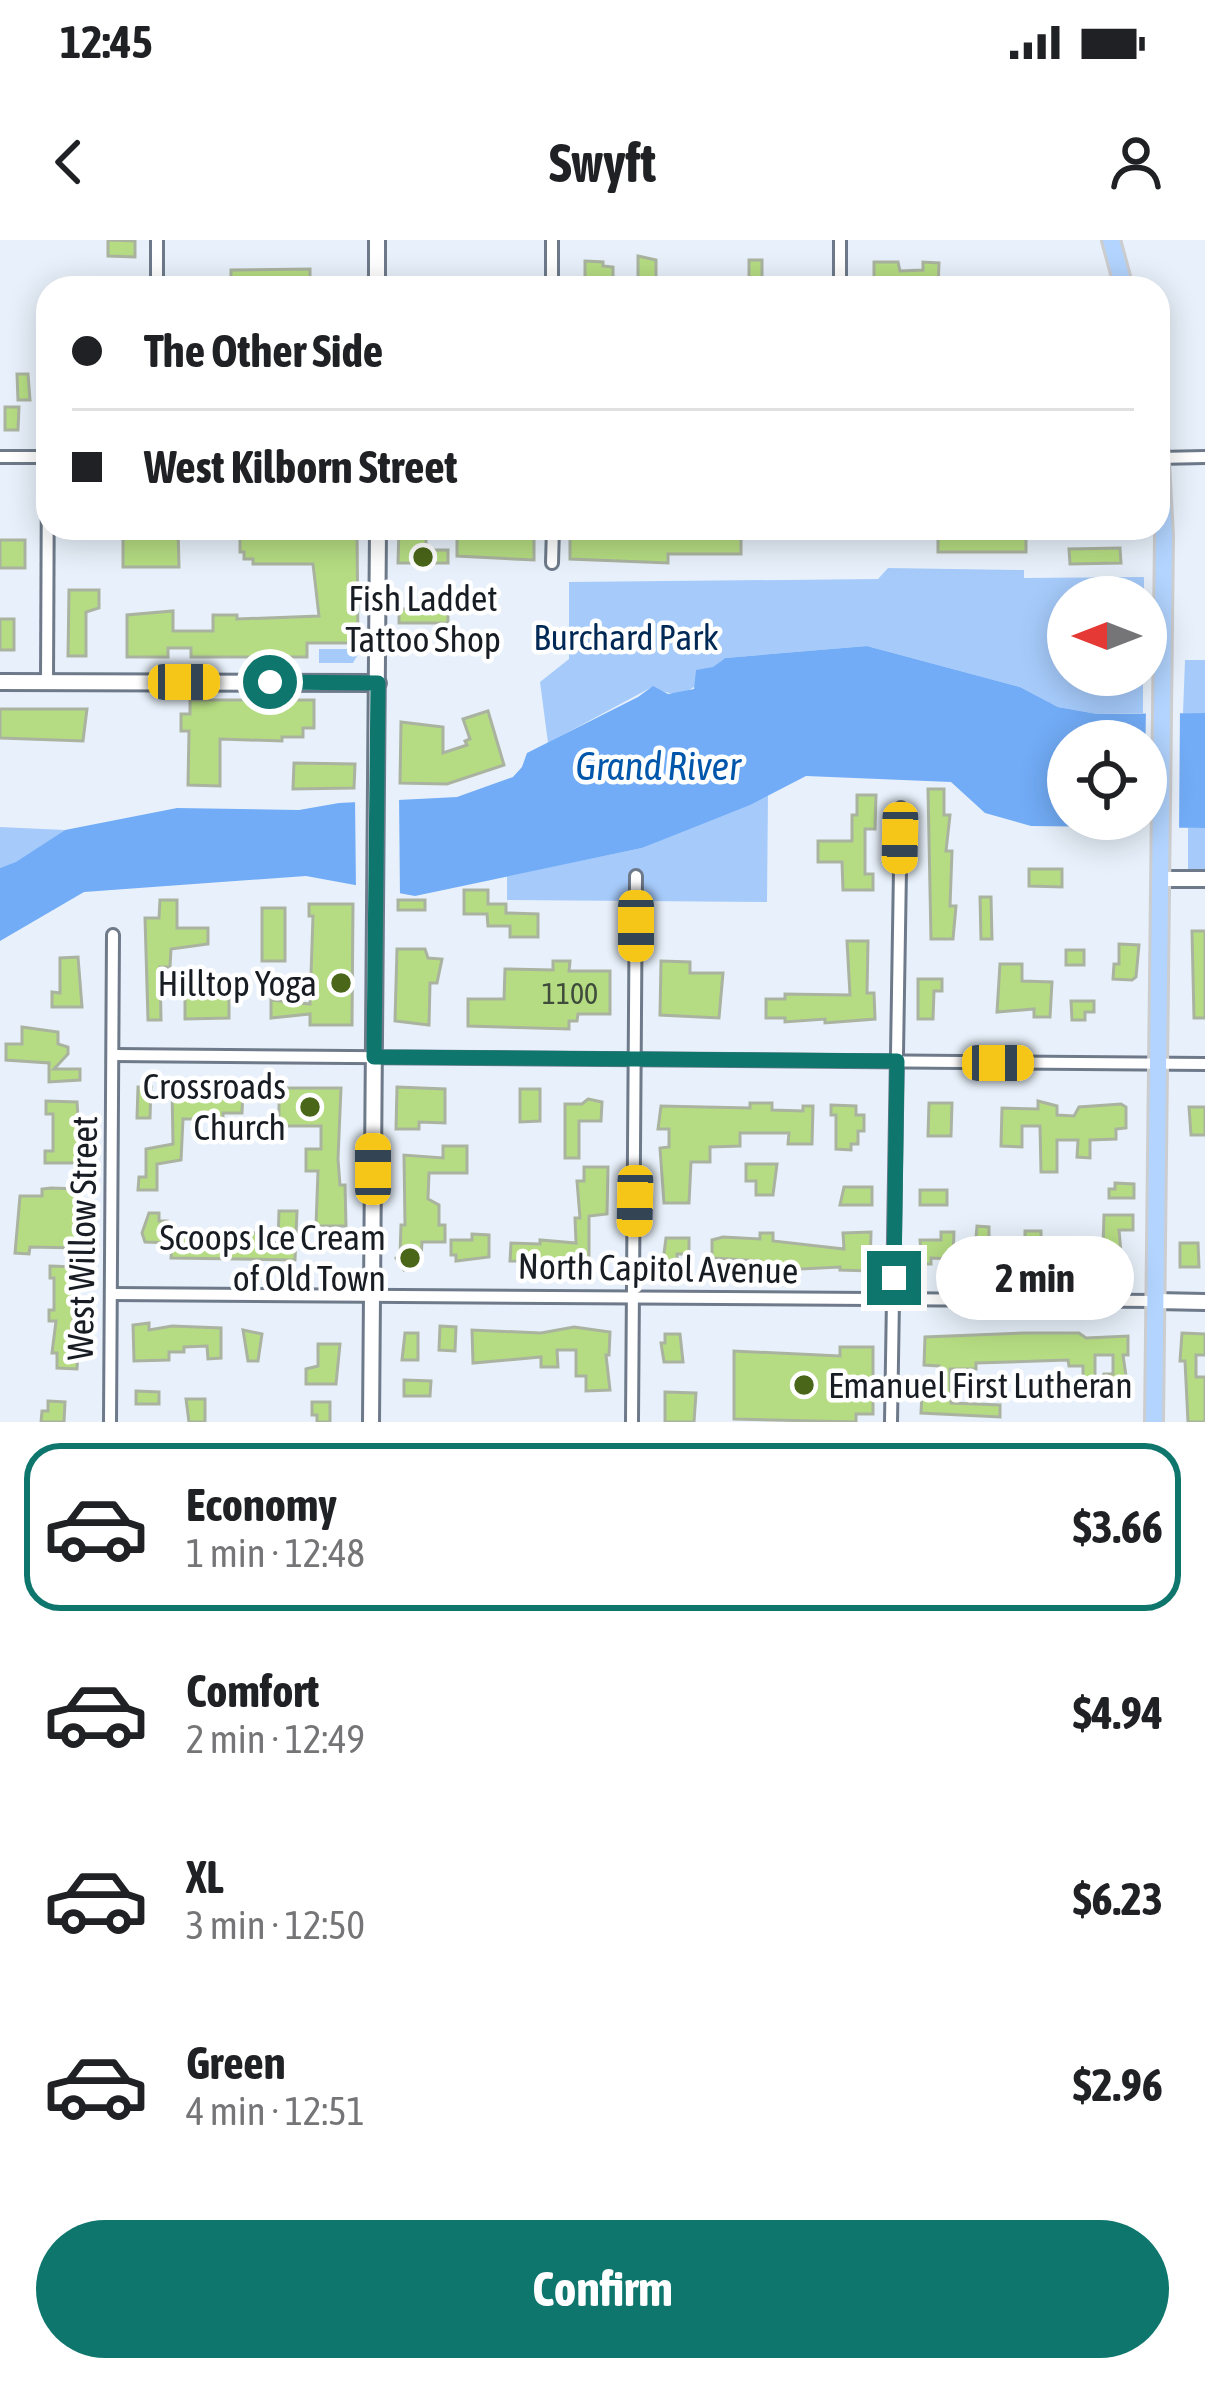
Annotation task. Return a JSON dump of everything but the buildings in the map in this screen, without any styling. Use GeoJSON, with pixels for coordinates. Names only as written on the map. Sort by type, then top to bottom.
{"type":"FeatureCollection","features":[{"type":"Feature","properties":{"kind":"main road"},"geometry":{"type":"LineString","coordinates":[[1111,240],[1121,276]]}},
{"type":"Feature","properties":{"kind":"main road"},"geometry":{"type":"LineString","coordinates":[[1154,1422],[1161,540]]}},
{"type":"Feature","properties":{"kind":"street"},"geometry":{"type":"LineString","coordinates":[[157,240],[157,276]]}},
{"type":"Feature","properties":{"kind":"street"},"geometry":{"type":"LineString","coordinates":[[377,240],[377,276]]}},
{"type":"Feature","properties":{"kind":"street"},"geometry":{"type":"LineString","coordinates":[[552,240],[552,276]]}},
{"type":"Feature","properties":{"kind":"street"},"geometry":{"type":"LineString","coordinates":[[840,240],[840,276]]}},
{"type":"Feature","properties":{"kind":"street"},"geometry":{"type":"LineString","coordinates":[[0,457],[36,457]]}},
{"type":"Feature","properties":{"kind":"street"},"geometry":{"type":"LineString","coordinates":[[1170,458],[1205,458]]}},
{"type":"Feature","properties":{"kind":"street"},"geometry":{"type":"LineString","coordinates":[[47,682],[48,540]]}},
{"type":"Feature","properties":{"kind":"street"},"geometry":{"type":"LineString","coordinates":[[371,1422],[378,540]]}},
{"type":"Feature","properties":{"kind":"street"},"geometry":{"type":"LineString","coordinates":[[552,563],[553,540]]}},
{"type":"Feature","properties":{"kind":"street"},"geometry":{"type":"LineString","coordinates":[[0,682],[378,683]]}},
{"type":"Feature","properties":{"kind":"street"},"geometry":{"type":"LineString","coordinates":[[891,1422],[901,808]]}},
{"type":"Feature","properties":{"kind":"street"},"geometry":{"type":"LineString","coordinates":[[632,1422],[636,876]]}},
{"type":"Feature","properties":{"kind":"street"},"geometry":{"type":"LineString","coordinates":[[1160,879],[1205,879]]}},
{"type":"Feature","properties":{"kind":"street","name":"West Willow Street"},"geometry":{"type":"LineString","coordinates":[[110,1422],[113,935]]}},
{"type":"Feature","properties":{"kind":"street"},"geometry":{"type":"LineString","coordinates":[[113,1055],[1205,1064]]}},
{"type":"Feature","properties":{"kind":"street","name":"North Capitol Avenue"},"geometry":{"type":"LineString","coordinates":[[111,1294],[1205,1302]]}},
{"type":"Feature","properties":{"kind":"green space","name":"Burchard Park"},"geometry":{"type":"Polygon","coordinates":[[[888,568],[1024,570],[1024,578],[1047,578],[1047,696],[1143,696],[1143,713],[1097,714],[1058,707],[1020,687],[867,646],[725,658],[686,692],[652,687],[548,743],[540,682],[569,659],[569,582],[878,579],[888,568]]]}},
{"type":"Feature","properties":{"kind":"green space"},"geometry":{"type":"Polygon","coordinates":[[[319,649],[361,649],[353,663],[319,663],[319,649]]]}},
{"type":"Feature","properties":{"kind":"green space"},"geometry":{"type":"Polygon","coordinates":[[[1185,660],[1205,660],[1205,713],[1183,713],[1185,660]]]}},
{"type":"Feature","properties":{"kind":"green space"},"geometry":{"type":"Polygon","coordinates":[[[768,795],[767,902],[507,900],[507,876],[642,848],[768,795]]]}},
{"type":"Feature","properties":{"kind":"green space"},"geometry":{"type":"Polygon","coordinates":[[[0,827],[65,830],[16,863],[0,868],[0,827]]]}},
{"type":"Feature","properties":{"kind":"green space"},"geometry":{"type":"Polygon","coordinates":[[[1188,828],[1205,828],[1205,870],[1188,870],[1188,828]]]}},
{"type":"Feature","properties":{"kind":"water","name":"Grand River"},"geometry":{"type":"Polygon","coordinates":[[[867,646],[1020,687],[1058,707],[1097,714],[1205,713],[1205,828],[1167,828],[1167,720],[1047,720],[1047,826],[985,813],[951,782],[806,776],[750,805],[642,848],[415,896],[306,876],[84,892],[0,941],[0,868],[65,830],[177,808],[299,810],[339,803],[457,797],[513,777],[527,753],[653,686],[668,694],[694,689],[696,670],[713,667],[725,658],[867,646]]]}},
{"type":"Feature","properties":{"kind":"pier"},"geometry":{"type":"Polygon","coordinates":[[[1146,707],[1180,707],[1179,833],[1167,833],[1167,720],[1146,720],[1146,707]]]}},
{"type":"Feature","properties":{"kind":"pier"},"geometry":{"type":"Polygon","coordinates":[[[399,794],[400,899],[356,891],[355,796],[399,794]]]}},
{"type":"Feature","properties":{"kind":"place","name":"Fish Laddet Tattoo Shop"},"geometry":{"type":"Point","coordinates":[423,557]}},
{"type":"Feature","properties":{"kind":"place","name":"Hilltop Yoga"},"geometry":{"type":"Point","coordinates":[341,983]}},
{"type":"Feature","properties":{"kind":"place","name":"Crossroads Church"},"geometry":{"type":"Point","coordinates":[310,1107]}},
{"type":"Feature","properties":{"kind":"place","name":"Scoops Ice Cream of Old Town"},"geometry":{"type":"Point","coordinates":[410,1258]}},
{"type":"Feature","properties":{"kind":"place","name":"Emanuel First Lutheran"},"geometry":{"type":"Point","coordinates":[804,1385]}},
{"type":"Feature","properties":{"kind":"route"},"geometry":{"type":"LineString","coordinates":[[270,682],[378,683],[374,1057],[897,1061],[894,1278]]}}]}
